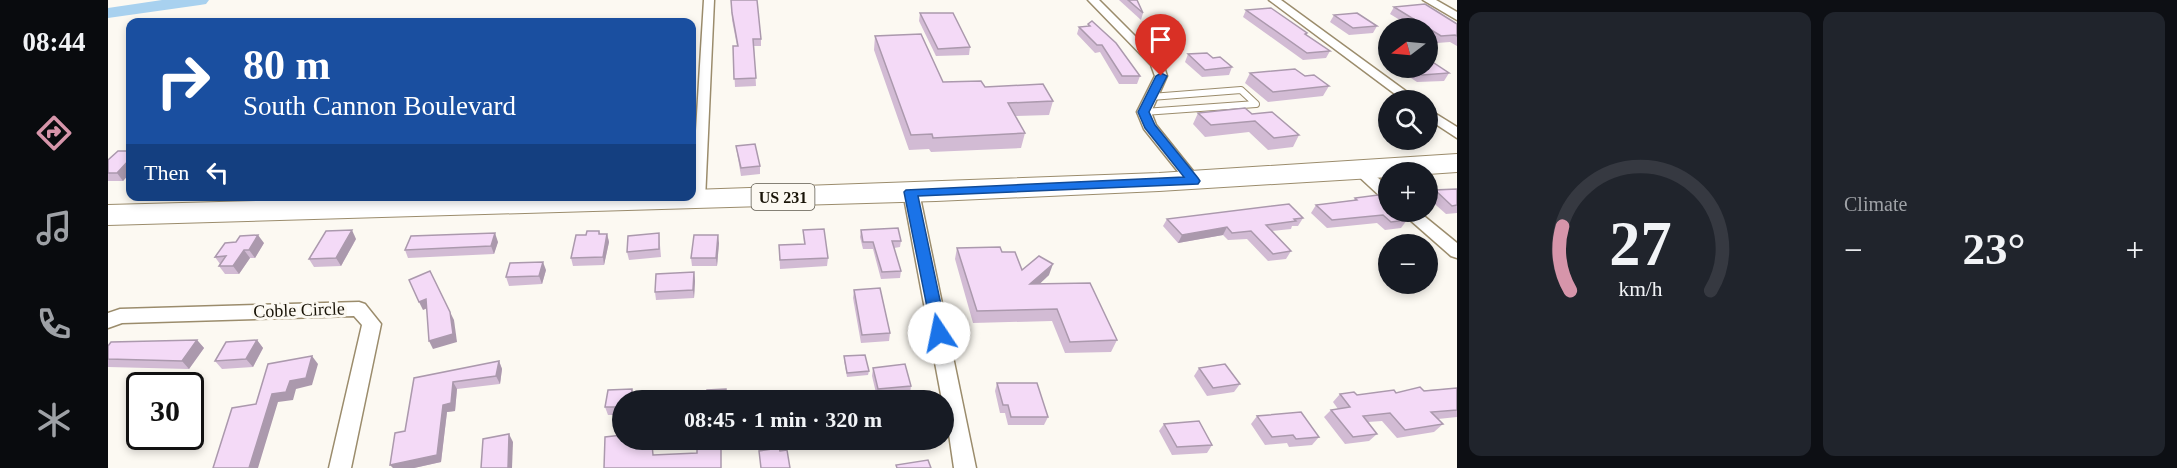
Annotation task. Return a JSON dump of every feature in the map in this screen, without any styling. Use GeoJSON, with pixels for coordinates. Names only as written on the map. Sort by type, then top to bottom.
{"type":"FeatureCollection","features":[{"type":"Feature","properties":{"kind":"highway","name":"US 231"},"geometry":{"type":"LineString","coordinates":[[697,200],[1193,181],[1457,163]]}},
{"type":"Feature","properties":{"kind":"highway","name":"US 231"},"geometry":{"type":"LineString","coordinates":[[108,215],[658,201]]}},
{"type":"Feature","properties":{"kind":"street"},"geometry":{"type":"LineString","coordinates":[[697,200],[709,0]]}},
{"type":"Feature","properties":{"kind":"street"},"geometry":{"type":"LineString","coordinates":[[1093,0],[1157,64],[1161,76],[1144,112],[1149,126],[1193,181]]}},
{"type":"Feature","properties":{"kind":"street"},"geometry":{"type":"LineString","coordinates":[[1274,0],[1397,90]]}},
{"type":"Feature","properties":{"kind":"street"},"geometry":{"type":"LineString","coordinates":[[1428,0],[1457,17]]}},
{"type":"Feature","properties":{"kind":"street"},"geometry":{"type":"LineString","coordinates":[[1438,120],[1457,134]]}},
{"type":"Feature","properties":{"kind":"street"},"geometry":{"type":"LineString","coordinates":[[1361,171],[1378,186]]}},
{"type":"Feature","properties":{"kind":"street"},"geometry":{"type":"LineString","coordinates":[[911,192],[965,468]]}},
{"type":"Feature","properties":{"kind":"street"},"geometry":{"type":"LineString","coordinates":[[1421,222],[1457,252]]}},
{"type":"Feature","properties":{"kind":"street","name":"Coble Circle"},"geometry":{"type":"LineString","coordinates":[[108,321],[120,316],[359,309],[372,324],[340,468]]}},
{"type":"Feature","properties":{"kind":"lane"},"geometry":{"type":"LineString","coordinates":[[1144,112],[1256,104],[1241,90],[1151,97]]}},
{"type":"Feature","properties":{"kind":"building"},"geometry":{"type":"Polygon","coordinates":[[[731,0],[757,0],[761,39],[753,39],[756,78],[734,79],[733,46],[738,46],[731,0]]]}},
{"type":"Feature","properties":{"kind":"building"},"geometry":{"type":"Polygon","coordinates":[[[1128,0],[1137,0],[1143,13],[1128,0]]]}},
{"type":"Feature","properties":{"kind":"building"},"geometry":{"type":"Polygon","coordinates":[[[1425,4],[1457,24],[1457,36],[1438,34],[1438,18],[1412,18],[1394,7],[1425,4]]]}},
{"type":"Feature","properties":{"kind":"building"},"geometry":{"type":"Polygon","coordinates":[[[1271,8],[1330,51],[1307,53],[1246,10],[1271,8]]]}},
{"type":"Feature","properties":{"kind":"building"},"geometry":{"type":"Polygon","coordinates":[[[920,13],[953,13],[970,47],[938,49],[920,13]]]}},
{"type":"Feature","properties":{"kind":"building"},"geometry":{"type":"Polygon","coordinates":[[[1357,13],[1377,26],[1353,28],[1334,15],[1357,13]]]}},
{"type":"Feature","properties":{"kind":"building"},"geometry":{"type":"Polygon","coordinates":[[[1092,21],[1116,43],[1140,76],[1122,76],[1102,45],[1097,45],[1079,27],[1090,26],[1088,24],[1092,21]]]}},
{"type":"Feature","properties":{"kind":"building"},"geometry":{"type":"Polygon","coordinates":[[[921,34],[943,82],[981,81],[985,87],[1043,84],[1053,101],[1008,103],[1025,133],[933,138],[932,134],[911,135],[875,36],[921,34]]]}},
{"type":"Feature","properties":{"kind":"building"},"geometry":{"type":"Polygon","coordinates":[[[1207,53],[1213,58],[1220,57],[1232,67],[1205,70],[1188,54],[1207,53]]]}},
{"type":"Feature","properties":{"kind":"building"},"geometry":{"type":"Polygon","coordinates":[[[1438,66],[1449,73],[1438,74],[1438,66]]]}},
{"type":"Feature","properties":{"kind":"building"},"geometry":{"type":"Polygon","coordinates":[[[1295,69],[1305,76],[1314,75],[1329,86],[1273,92],[1250,73],[1295,69]]]}},
{"type":"Feature","properties":{"kind":"building"},"geometry":{"type":"Polygon","coordinates":[[[1245,108],[1252,114],[1272,112],[1299,135],[1274,138],[1255,121],[1211,125],[1198,113],[1245,108]]]}},
{"type":"Feature","properties":{"kind":"building"},"geometry":{"type":"Polygon","coordinates":[[[755,144],[760,166],[741,168],[736,146],[755,144]]]}},
{"type":"Feature","properties":{"kind":"building"},"geometry":{"type":"Polygon","coordinates":[[[118,151],[126,151],[126,163],[117,173],[108,173],[108,160],[118,151]]]}},
{"type":"Feature","properties":{"kind":"building"},"geometry":{"type":"Polygon","coordinates":[[[1457,189],[1457,205],[1452,206],[1438,193],[1438,190],[1457,189]]]}},
{"type":"Feature","properties":{"kind":"building"},"geometry":{"type":"Polygon","coordinates":[[[1378,195],[1378,215],[1332,220],[1316,205],[1357,200],[1355,198],[1378,195]]]}},
{"type":"Feature","properties":{"kind":"building"},"geometry":{"type":"Polygon","coordinates":[[[1289,204],[1303,218],[1266,225],[1291,251],[1273,254],[1251,231],[1232,233],[1227,227],[1182,235],[1167,219],[1289,204]]]}},
{"type":"Feature","properties":{"kind":"building"},"geometry":{"type":"Polygon","coordinates":[[[898,228],[901,241],[892,241],[901,271],[882,272],[873,242],[863,242],[861,230],[898,228]]]}},
{"type":"Feature","properties":{"kind":"building"},"geometry":{"type":"Polygon","coordinates":[[[824,229],[828,258],[780,260],[779,245],[805,244],[803,230],[824,229]]]}},
{"type":"Feature","properties":{"kind":"building"},"geometry":{"type":"Polygon","coordinates":[[[352,230],[336,258],[309,259],[326,231],[352,230]]]}},
{"type":"Feature","properties":{"kind":"building"},"geometry":{"type":"Polygon","coordinates":[[[587,231],[607,234],[603,257],[571,258],[576,235],[586,235],[587,231]]]}},
{"type":"Feature","properties":{"kind":"building"},"geometry":{"type":"Polygon","coordinates":[[[495,233],[491,246],[405,250],[411,236],[495,233]]]}},
{"type":"Feature","properties":{"kind":"building"},"geometry":{"type":"Polygon","coordinates":[[[659,233],[659,249],[627,252],[628,236],[659,233]]]}},
{"type":"Feature","properties":{"kind":"building"},"geometry":{"type":"Polygon","coordinates":[[[258,235],[249,250],[244,250],[233,266],[219,266],[226,256],[215,257],[225,243],[236,242],[240,236],[258,235]]]}},
{"type":"Feature","properties":{"kind":"building"},"geometry":{"type":"Polygon","coordinates":[[[694,235],[718,235],[716,258],[691,258],[694,235]]]}},
{"type":"Feature","properties":{"kind":"building"},"geometry":{"type":"Polygon","coordinates":[[[1000,247],[1002,252],[1015,252],[1022,270],[1039,256],[1053,264],[1030,284],[1090,283],[1117,340],[1070,342],[1057,309],[977,311],[957,248],[1000,247]]]}},
{"type":"Feature","properties":{"kind":"building"},"geometry":{"type":"Polygon","coordinates":[[[543,262],[539,276],[506,277],[510,263],[543,262]]]}},
{"type":"Feature","properties":{"kind":"building"},"geometry":{"type":"Polygon","coordinates":[[[430,271],[450,312],[453,334],[429,341],[426,299],[419,302],[409,280],[430,271]]]}},
{"type":"Feature","properties":{"kind":"building"},"geometry":{"type":"Polygon","coordinates":[[[694,272],[693,290],[655,292],[656,274],[694,272]]]}},
{"type":"Feature","properties":{"kind":"building"},"geometry":{"type":"Polygon","coordinates":[[[880,288],[890,333],[862,335],[854,290],[880,288]]]}},
{"type":"Feature","properties":{"kind":"building"},"geometry":{"type":"Polygon","coordinates":[[[197,340],[182,361],[108,359],[108,346],[111,342],[197,340]]]}},
{"type":"Feature","properties":{"kind":"building"},"geometry":{"type":"Polygon","coordinates":[[[257,340],[246,359],[215,361],[226,342],[257,340]]]}},
{"type":"Feature","properties":{"kind":"building"},"geometry":{"type":"Polygon","coordinates":[[[865,355],[869,371],[847,373],[844,356],[865,355]]]}},
{"type":"Feature","properties":{"kind":"building"},"geometry":{"type":"Polygon","coordinates":[[[312,356],[306,378],[290,381],[286,392],[272,394],[249,468],[213,468],[232,408],[256,404],[268,364],[312,356]]]}},
{"type":"Feature","properties":{"kind":"building"},"geometry":{"type":"Polygon","coordinates":[[[499,361],[496,376],[453,382],[451,403],[443,405],[437,455],[390,465],[395,433],[405,431],[414,378],[499,361]]]}},
{"type":"Feature","properties":{"kind":"building"},"geometry":{"type":"Polygon","coordinates":[[[905,364],[911,386],[878,389],[873,368],[905,364]]]}},
{"type":"Feature","properties":{"kind":"building"},"geometry":{"type":"Polygon","coordinates":[[[1225,364],[1240,384],[1213,388],[1199,368],[1225,364]]]}},
{"type":"Feature","properties":{"kind":"building"},"geometry":{"type":"Polygon","coordinates":[[[997,383],[1037,383],[1048,417],[1011,417],[1008,405],[1003,405],[997,383]]]}},
{"type":"Feature","properties":{"kind":"building"},"geometry":{"type":"Polygon","coordinates":[[[1420,387],[1424,391],[1457,388],[1457,410],[1431,412],[1443,424],[1405,430],[1390,413],[1363,416],[1377,434],[1353,437],[1331,410],[1350,407],[1340,394],[1354,392],[1357,395],[1394,390],[1396,393],[1420,387]]]}},
{"type":"Feature","properties":{"kind":"building"},"geometry":{"type":"Polygon","coordinates":[[[632,389],[612,390],[612,407],[605,407],[608,390],[632,389]]]}},
{"type":"Feature","properties":{"kind":"building"},"geometry":{"type":"Polygon","coordinates":[[[1301,412],[1319,437],[1296,439],[1293,435],[1272,437],[1257,416],[1301,412]]]}},
{"type":"Feature","properties":{"kind":"building"},"geometry":{"type":"Polygon","coordinates":[[[1199,421],[1212,445],[1177,447],[1164,424],[1199,421]]]}},
{"type":"Feature","properties":{"kind":"building"},"geometry":{"type":"Polygon","coordinates":[[[509,434],[508,468],[481,468],[483,439],[509,434]]]}},
{"type":"Feature","properties":{"kind":"building"},"geometry":{"type":"Polygon","coordinates":[[[612,436],[612,450],[653,450],[653,455],[721,450],[721,468],[604,468],[605,437],[612,436]]]}},
{"type":"Feature","properties":{"kind":"building"},"geometry":{"type":"Polygon","coordinates":[[[787,450],[790,468],[761,468],[759,451],[787,450]]]}},
{"type":"Feature","properties":{"kind":"building"},"geometry":{"type":"Polygon","coordinates":[[[928,460],[931,468],[897,468],[896,465],[928,460]]]}},
{"type":"Feature","properties":{"kind":"waterway"},"geometry":{"type":"LineString","coordinates":[[108,13],[200,0]]}},
{"type":"Feature","properties":{"kind":"route"},"geometry":{"type":"LineString","coordinates":[[939,333],[911,192],[1193,181],[1149,126],[1144,112],[1161,76]]}}]}
